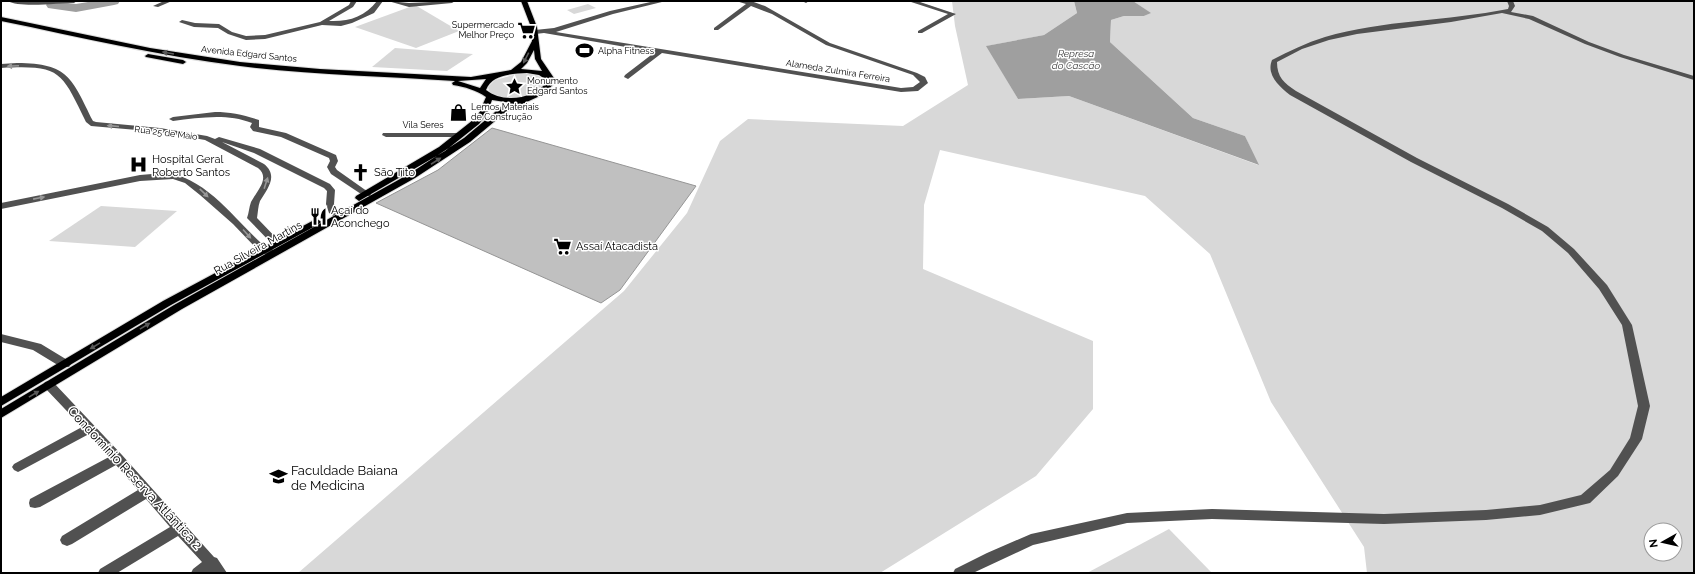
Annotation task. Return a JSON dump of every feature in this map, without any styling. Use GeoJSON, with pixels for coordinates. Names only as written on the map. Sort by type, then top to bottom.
{"type":"FeatureCollection","features":[{"type":"Feature","properties":{"kind":"main road"},"geometry":{"type":"LineString","coordinates":[[499,75],[489,80],[484,86],[482,91],[489,98],[505,100],[524,99],[539,94],[548,88],[552,81],[538,60],[533,22],[524,1]]}},
{"type":"Feature","properties":{"kind":"main road","name":"Avenida Edgard Santos"},"geometry":{"type":"LineString","coordinates":[[1,19],[113,43],[240,64],[455,79],[533,71],[548,75]]}},
{"type":"Feature","properties":{"kind":"main road","name":"Avenida Edgard Santos"},"geometry":{"type":"LineString","coordinates":[[1,25],[108,49],[186,63],[274,72],[454,83],[467,85],[482,91]]}},
{"type":"Feature","properties":{"kind":"main road"},"geometry":{"type":"LineString","coordinates":[[513,72],[524,63],[535,41]]}},
{"type":"Feature","properties":{"kind":"main road","name":"Rua Silveira Martins"},"geometry":{"type":"LineString","coordinates":[[1,414],[333,213],[442,149],[483,114],[489,98]]}},
{"type":"Feature","properties":{"kind":"main road","name":"Rua Silveira Martins"},"geometry":{"type":"LineString","coordinates":[[275,248],[418,173],[467,140],[504,109],[524,99]]}},
{"type":"Feature","properties":{"kind":"main road","name":"Rua Silveira Martins"},"geometry":{"type":"LineString","coordinates":[[1,402],[167,303],[263,251]]}},
{"type":"Feature","properties":{"kind":"street"},"geometry":{"type":"LineString","coordinates":[[11,1],[45,3],[74,1]]}},
{"type":"Feature","properties":{"kind":"street"},"geometry":{"type":"LineString","coordinates":[[156,6],[169,1]]}},
{"type":"Feature","properties":{"kind":"street"},"geometry":{"type":"LineString","coordinates":[[182,22],[194,25],[219,26],[230,33],[253,38],[275,35],[322,23],[351,6],[354,1]]}},
{"type":"Feature","properties":{"kind":"street"},"geometry":{"type":"LineString","coordinates":[[322,23],[341,24],[350,22],[372,12],[380,1]]}},
{"type":"Feature","properties":{"kind":"street"},"geometry":{"type":"LineString","coordinates":[[392,1],[409,5],[452,1]]}},
{"type":"Feature","properties":{"kind":"street","name":"Alameda Zulmira Ferreira"},"geometry":{"type":"LineString","coordinates":[[546,32],[612,12],[663,1]]}},
{"type":"Feature","properties":{"kind":"street","name":"Alameda Zulmira Ferreira"},"geometry":{"type":"LineString","coordinates":[[535,32],[546,32],[901,90],[915,89],[924,83],[922,79],[915,74],[828,44],[815,38],[766,8],[739,1]]}},
{"type":"Feature","properties":{"kind":"street"},"geometry":{"type":"LineString","coordinates":[[912,1],[952,13],[952,15],[920,32]]}},
{"type":"Feature","properties":{"kind":"street"},"geometry":{"type":"LineString","coordinates":[[960,573],[992,556],[1031,540],[1127,518],[1212,514],[1384,519],[1494,515],[1540,510],[1585,499],[1614,473],[1636,439],[1644,406],[1627,325],[1603,287],[1571,251],[1545,229],[1505,206],[1427,167],[1293,93],[1278,82],[1274,71],[1274,61],[1285,54],[1330,37],[1480,17],[1510,10],[1512,6],[1510,1]]}},
{"type":"Feature","properties":{"kind":"street"},"geometry":{"type":"LineString","coordinates":[[716,29],[751,3]]}},
{"type":"Feature","properties":{"kind":"street"},"geometry":{"type":"LineString","coordinates":[[1504,12],[1531,17],[1587,43],[1622,56],[1694,78]]}},
{"type":"Feature","properties":{"kind":"street"},"geometry":{"type":"LineString","coordinates":[[628,77],[660,51]]}},
{"type":"Feature","properties":{"kind":"street","name":"Rua 25 de Maio"},"geometry":{"type":"LineString","coordinates":[[1,66],[45,68],[56,70],[61,73],[74,90],[90,122],[94,124],[160,130],[207,138],[239,153],[265,169],[268,178],[264,189],[255,203],[252,218],[275,248]]}},
{"type":"Feature","properties":{"kind":"street"},"geometry":{"type":"LineString","coordinates":[[173,119],[201,115],[220,115],[252,120],[256,122],[254,127],[256,129],[283,135],[334,157],[331,167],[334,172],[367,194]]}},
{"type":"Feature","properties":{"kind":"street","name":"Vila Seres"},"geometry":{"type":"LineString","coordinates":[[386,135],[460,135]]}},
{"type":"Feature","properties":{"kind":"street"},"geometry":{"type":"LineString","coordinates":[[207,138],[224,139],[257,151],[327,186],[331,190],[330,204],[333,213]]}},
{"type":"Feature","properties":{"kind":"street"},"geometry":{"type":"LineString","coordinates":[[1,206],[140,178],[176,176],[187,180],[202,191],[232,217],[263,251],[275,248]]}},
{"type":"Feature","properties":{"kind":"street"},"geometry":{"type":"LineString","coordinates":[[1,338],[37,347],[65,364]]}},
{"type":"Feature","properties":{"kind":"street","name":"Condomínio Reserva Atlântica 2"},"geometry":{"type":"LineString","coordinates":[[49,385],[181,527],[216,568]]}},
{"type":"Feature","properties":{"kind":"street"},"geometry":{"type":"LineString","coordinates":[[18,466],[90,428]]}},
{"type":"Feature","properties":{"kind":"street"},"geometry":{"type":"LineString","coordinates":[[35,503],[118,458]]}},
{"type":"Feature","properties":{"kind":"street"},"geometry":{"type":"LineString","coordinates":[[67,540],[148,491]]}},
{"type":"Feature","properties":{"kind":"street"},"geometry":{"type":"LineString","coordinates":[[105,573],[181,527]]}},
{"type":"Feature","properties":{"kind":"street"},"geometry":{"type":"LineString","coordinates":[[198,573],[216,568]]}},
{"type":"Feature","properties":{"kind":"shaded area"},"geometry":{"type":"Polygon","coordinates":[[[952,1],[1074,1],[1077,13],[1044,35],[987,46],[1018,99],[1069,96],[1258,165],[1245,136],[1193,118],[1110,42],[1111,20],[1124,16],[1144,16],[1150,13],[1133,1],[1694,1],[1694,573],[1367,573],[1364,547],[1271,402],[1210,254],[1145,196],[940,150],[924,205],[923,269],[1093,341],[1093,409],[1036,476],[880,573],[298,573],[624,291],[687,213],[720,141],[748,119],[903,126],[968,85],[955,26],[952,1]]]}},
{"type":"Feature","properties":{"kind":"shaded area"},"geometry":{"type":"Polygon","coordinates":[[[588,4],[596,8],[574,14],[567,10],[588,4]]]}},
{"type":"Feature","properties":{"kind":"shaded area"},"geometry":{"type":"Polygon","coordinates":[[[415,5],[459,31],[416,48],[355,27],[415,5]]]}},
{"type":"Feature","properties":{"kind":"shaded area"},"geometry":{"type":"Polygon","coordinates":[[[395,48],[473,54],[447,71],[372,67],[395,48]]]}},
{"type":"Feature","properties":{"kind":"shaded area"},"geometry":{"type":"Polygon","coordinates":[[[517,74],[533,74],[543,78],[545,84],[533,93],[518,98],[502,97],[489,91],[488,87],[495,80],[517,74]]]}},
{"type":"Feature","properties":{"kind":"shaded area"},"geometry":{"type":"Polygon","coordinates":[[[101,206],[177,211],[135,247],[49,241],[101,206]]]}},
{"type":"Feature","properties":{"kind":"shaded area"},"geometry":{"type":"Polygon","coordinates":[[[1169,529],[1212,573],[1087,573],[1169,529]]]}},
{"type":"Feature","properties":{"kind":"water","name":"Represa do Cascão"},"geometry":{"type":"Polygon","coordinates":[[[1074,1],[1133,1],[1151,13],[1144,16],[1124,16],[1111,20],[1110,42],[1193,118],[1245,136],[1259,165],[1069,96],[1018,99],[986,46],[1044,35],[1077,13],[1074,1]]]}},
{"type":"Feature","properties":{"kind":"building","name":"Assaí Atacadista"},"geometry":{"type":"Polygon","coordinates":[[[492,128],[696,186],[620,290],[601,303],[376,203],[438,170],[492,128]]]}},
{"type":"Feature","properties":{"kind":"waterway"},"geometry":{"type":"LineString","coordinates":[[52,5],[76,8],[114,1]]}},
{"type":"Feature","properties":{"kind":"place","name":"Supermercado Melhor Preço"},"geometry":{"type":"Point","coordinates":[527,30]}},
{"type":"Feature","properties":{"kind":"place","name":"Alpha Fitness"},"geometry":{"type":"Point","coordinates":[585,51]}},
{"type":"Feature","properties":{"kind":"place","name":"Monumento Edgard Santos"},"geometry":{"type":"Point","coordinates":[514,86]}},
{"type":"Feature","properties":{"kind":"place","name":"Lemos Materiais de Construção"},"geometry":{"type":"Point","coordinates":[458,112]}},
{"type":"Feature","properties":{"kind":"place","name":"Hospital Geral Roberto Santos"},"geometry":{"type":"Point","coordinates":[139,165]}},
{"type":"Feature","properties":{"kind":"place","name":"São Tito"},"geometry":{"type":"Point","coordinates":[361,172]}},
{"type":"Feature","properties":{"kind":"place","name":"Açaí do Aconchego"},"geometry":{"type":"Point","coordinates":[318,216]}},
{"type":"Feature","properties":{"kind":"place","name":"Assaí Atacadista"},"geometry":{"type":"Point","coordinates":[563,246]}},
{"type":"Feature","properties":{"kind":"place","name":"Faculdade Baiana de Medicina"},"geometry":{"type":"Point","coordinates":[278,477]}}]}
